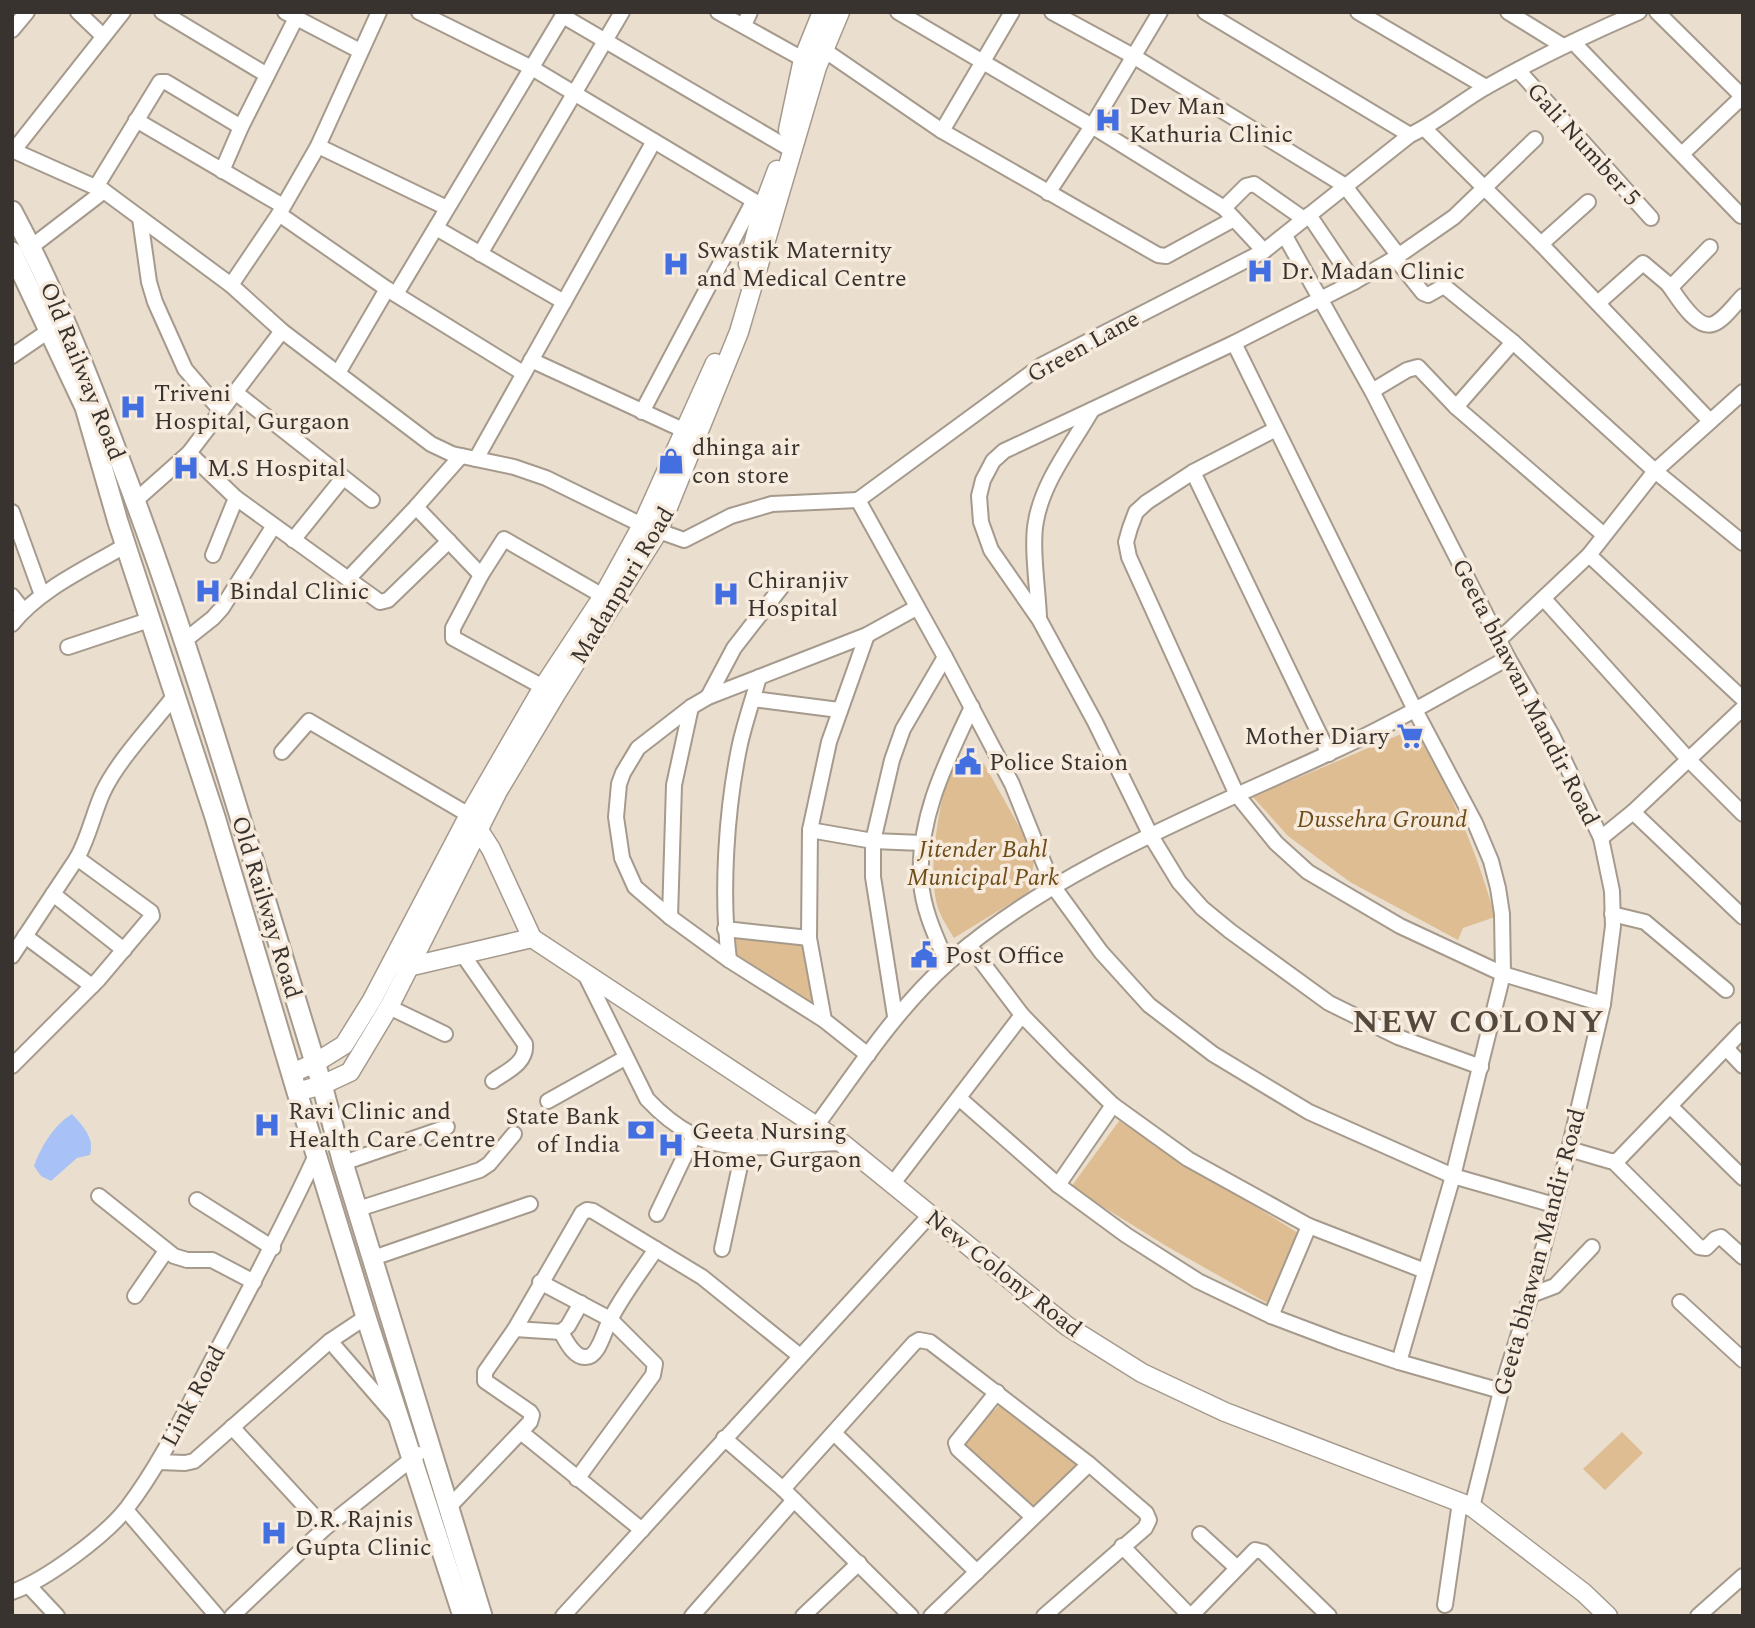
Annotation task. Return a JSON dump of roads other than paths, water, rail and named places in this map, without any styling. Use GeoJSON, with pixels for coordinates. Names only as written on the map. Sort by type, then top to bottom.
{"type":"FeatureCollection","features":[{"type":"Feature","properties":{"kind":"main road","name":"Old Railway Road"},"geometry":{"type":"LineString","coordinates":[[12,211],[50,330],[85,407],[118,522],[215,817],[366,1317],[463,1616]]}},
{"type":"Feature","properties":{"kind":"main road","name":"Old Railway Road"},"geometry":{"type":"LineString","coordinates":[[22,249],[88,373],[168,587],[482,1616]]}},
{"type":"Feature","properties":{"kind":"main road"},"geometry":{"type":"LineString","coordinates":[[118,522],[138,507]]}},
{"type":"Feature","properties":{"kind":"main road"},"geometry":{"type":"LineString","coordinates":[[215,817],[237,812]]}},
{"type":"Feature","properties":{"kind":"street"},"geometry":{"type":"LineString","coordinates":[[12,30],[27,12]]}},
{"type":"Feature","properties":{"kind":"street"},"geometry":{"type":"LineString","coordinates":[[78,12],[103,36]]}},
{"type":"Feature","properties":{"kind":"street"},"geometry":{"type":"LineString","coordinates":[[123,12],[13,150],[100,189],[231,285],[282,331],[431,444],[444,451],[514,467],[547,478],[650,529],[684,540],[731,516],[772,505],[858,500],[945,656],[1012,784],[1053,886],[1101,952],[1149,1005],[1213,1054],[1309,1112],[1453,1176],[1554,1205]]}},
{"type":"Feature","properties":{"kind":"street"},"geometry":{"type":"LineString","coordinates":[[162,12],[267,75]]}},
{"type":"Feature","properties":{"kind":"street"},"geometry":{"type":"LineString","coordinates":[[231,285],[281,210],[318,146],[379,12]]}},
{"type":"Feature","properties":{"kind":"street"},"geometry":{"type":"LineString","coordinates":[[419,12],[532,68],[764,207],[642,412]]}},
{"type":"Feature","properties":{"kind":"street"},"geometry":{"type":"LineString","coordinates":[[481,254],[622,12]]}},
{"type":"Feature","properties":{"kind":"street"},"geometry":{"type":"LineString","coordinates":[[718,12],[747,19],[810,63]]}},
{"type":"Feature","properties":{"kind":"street"},"geometry":{"type":"LineString","coordinates":[[898,12],[1092,127],[1229,214],[1264,251]]}},
{"type":"Feature","properties":{"kind":"street"},"geometry":{"type":"LineString","coordinates":[[942,131],[1012,12]]}},
{"type":"Feature","properties":{"kind":"street"},"geometry":{"type":"LineString","coordinates":[[1052,12],[1133,56],[1344,186],[1423,293],[1428,295],[1444,286],[1513,342],[1655,471],[1742,543]]}},
{"type":"Feature","properties":{"kind":"street"},"geometry":{"type":"LineString","coordinates":[[1048,193],[1092,127],[1160,12]]}},
{"type":"Feature","properties":{"kind":"street"},"geometry":{"type":"LineString","coordinates":[[1205,12],[1410,135]]}},
{"type":"Feature","properties":{"kind":"street","name":"Gali Number 5"},"geometry":{"type":"LineString","coordinates":[[1359,12],[1486,87]]}},
{"type":"Feature","properties":{"kind":"street"},"geometry":{"type":"LineString","coordinates":[[1508,12],[1568,44],[1742,216]]}},
{"type":"Feature","properties":{"kind":"street","name":"Green Lane"},"geometry":{"type":"LineString","coordinates":[[858,500],[1042,365],[1264,251],[1410,135],[1486,87],[1568,44],[1639,12]]}},
{"type":"Feature","properties":{"kind":"street"},"geometry":{"type":"LineString","coordinates":[[1657,12],[1743,97],[1682,154]]}},
{"type":"Feature","properties":{"kind":"street"},"geometry":{"type":"LineString","coordinates":[[338,373],[436,228],[564,14],[789,148]]}},
{"type":"Feature","properties":{"kind":"street"},"geometry":{"type":"LineString","coordinates":[[222,171],[267,75],[291,15],[360,51]]}},
{"type":"Feature","properties":{"kind":"street","name":"Madanpuri Road"},"geometry":{"type":"LineString","coordinates":[[810,63],[824,50],[825,16]]}},
{"type":"Feature","properties":{"kind":"street","name":"Madanpuri Road"},"geometry":{"type":"LineString","coordinates":[[473,822],[498,791],[650,529],[739,332],[764,207],[789,148],[810,63],[825,16]]}},
{"type":"Feature","properties":{"kind":"street"},"geometry":{"type":"LineString","coordinates":[[824,50],[942,131],[1162,256],[1170,254],[1229,214],[1247,186],[1254,184],[1306,217],[1354,282]]}},
{"type":"Feature","properties":{"kind":"street","name":"Gali Number 5"},"geometry":{"type":"LineString","coordinates":[[1518,70],[1651,218]]}},
{"type":"Feature","properties":{"kind":"street"},"geometry":{"type":"LineString","coordinates":[[22,249],[100,189],[158,83],[164,82],[241,127]]}},
{"type":"Feature","properties":{"kind":"street"},"geometry":{"type":"LineString","coordinates":[[136,120],[281,210],[391,292],[527,366],[692,434]]}},
{"type":"Feature","properties":{"kind":"street"},"geometry":{"type":"LineString","coordinates":[[1424,128],[1541,244],[1710,421]]}},
{"type":"Feature","properties":{"kind":"street"},"geometry":{"type":"LineString","coordinates":[[1481,1067],[1398,1037],[1329,1003],[1230,932],[1202,908],[1179,882],[1151,836],[1095,722],[1039,619],[991,550],[981,522],[979,496],[983,480],[993,461],[1004,452],[1322,299],[1397,257],[1454,217],[1535,139]]}},
{"type":"Feature","properties":{"kind":"street"},"geometry":{"type":"LineString","coordinates":[[348,579],[468,457],[527,366],[654,141]]}},
{"type":"Feature","properties":{"kind":"street"},"geometry":{"type":"LineString","coordinates":[[318,146],[447,208]]}},
{"type":"Feature","properties":{"kind":"street"},"geometry":{"type":"LineString","coordinates":[[1541,244],[1588,202]]}},
{"type":"Feature","properties":{"kind":"street"},"geometry":{"type":"LineString","coordinates":[[140,218],[149,282],[163,321],[185,369],[221,411]]}},
{"type":"Feature","properties":{"kind":"street"},"geometry":{"type":"LineString","coordinates":[[436,228],[564,302]]}},
{"type":"Feature","properties":{"kind":"street","name":"Geeta bhawan Mandir Road"},"geometry":{"type":"LineString","coordinates":[[1285,236],[1372,391],[1508,658],[1552,735],[1601,838],[1612,891],[1611,950],[1602,1004],[1569,1149],[1531,1295],[1466,1505],[1445,1605]]}},
{"type":"Feature","properties":{"kind":"street"},"geometry":{"type":"LineString","coordinates":[[1668,284],[1674,284],[1710,247]]}},
{"type":"Feature","properties":{"kind":"street"},"geometry":{"type":"LineString","coordinates":[[1598,303],[1643,263],[1668,284],[1696,321],[1706,325],[1714,324],[1743,296]]}},
{"type":"Feature","properties":{"kind":"street"},"geometry":{"type":"LineString","coordinates":[[12,356],[50,330]]}},
{"type":"Feature","properties":{"kind":"street"},"geometry":{"type":"LineString","coordinates":[[138,507],[188,453],[282,331]]}},
{"type":"Feature","properties":{"kind":"street"},"geometry":{"type":"LineString","coordinates":[[1234,342],[1415,710],[1475,824],[1491,861],[1502,914],[1503,974],[1453,1176],[1399,1362]]}},
{"type":"Feature","properties":{"kind":"street"},"geometry":{"type":"LineString","coordinates":[[1456,407],[1513,342]]}},
{"type":"Feature","properties":{"kind":"street"},"geometry":{"type":"LineString","coordinates":[[1372,391],[1407,370],[1418,367],[1456,407],[1604,535]]}},
{"type":"Feature","properties":{"kind":"street"},"geometry":{"type":"LineString","coordinates":[[235,392],[372,500]]}},
{"type":"Feature","properties":{"kind":"street"},"geometry":{"type":"LineString","coordinates":[[1500,639],[1590,555],[1655,471],[1743,392]]}},
{"type":"Feature","properties":{"kind":"street"},"geometry":{"type":"LineString","coordinates":[[1039,619],[1035,524],[1039,508],[1046,489],[1092,411]]}},
{"type":"Feature","properties":{"kind":"street"},"geometry":{"type":"LineString","coordinates":[[1276,429],[1193,471],[1147,502],[1136,512],[1126,542],[1129,557],[1237,795],[1276,843],[1308,872],[1349,898],[1400,926],[1503,974],[1602,1004]]}},
{"type":"Feature","properties":{"kind":"street"},"geometry":{"type":"LineString","coordinates":[[188,453],[236,498],[273,527],[378,601],[386,602],[449,541]]}},
{"type":"Feature","properties":{"kind":"street"},"geometry":{"type":"LineString","coordinates":[[1193,471],[1329,754]]}},
{"type":"Feature","properties":{"kind":"street"},"geometry":{"type":"LineString","coordinates":[[293,540],[343,478]]}},
{"type":"Feature","properties":{"kind":"street"},"geometry":{"type":"LineString","coordinates":[[213,555],[236,498]]}},
{"type":"Feature","properties":{"kind":"street"},"geometry":{"type":"LineString","coordinates":[[416,507],[481,575]]}},
{"type":"Feature","properties":{"kind":"street"},"geometry":{"type":"LineString","coordinates":[[12,512],[42,595]]}},
{"type":"Feature","properties":{"kind":"street"},"geometry":{"type":"LineString","coordinates":[[184,641],[222,608],[273,527]]}},
{"type":"Feature","properties":{"kind":"street","name":"Madanpuri Road"},"geometry":{"type":"LineString","coordinates":[[292,1073],[344,1045],[372,1000],[400,965],[543,687],[650,529]]}},
{"type":"Feature","properties":{"kind":"street"},"geometry":{"type":"LineString","coordinates":[[543,687],[453,638],[453,628],[504,539],[603,596]]}},
{"type":"Feature","properties":{"kind":"street"},"geometry":{"type":"LineString","coordinates":[[12,624],[23,610],[42,595],[126,545]]}},
{"type":"Feature","properties":{"kind":"street"},"geometry":{"type":"LineString","coordinates":[[1590,555],[1743,699]]}},
{"type":"Feature","properties":{"kind":"street"},"geometry":{"type":"LineString","coordinates":[[708,697],[734,648],[783,585]]}},
{"type":"Feature","properties":{"kind":"street"},"geometry":{"type":"LineString","coordinates":[[12,596],[23,610]]}},
{"type":"Feature","properties":{"kind":"street"},"geometry":{"type":"LineString","coordinates":[[1544,599],[1689,760],[1743,814]]}},
{"type":"Feature","properties":{"kind":"street"},"geometry":{"type":"LineString","coordinates":[[868,1055],[824,1020],[729,960],[670,917],[635,887],[622,858],[616,817],[619,784],[638,748],[691,707],[708,697],[867,635],[916,608]]}},
{"type":"Feature","properties":{"kind":"street"},"geometry":{"type":"LineString","coordinates":[[68,647],[152,619]]}},
{"type":"Feature","properties":{"kind":"street"},"geometry":{"type":"LineString","coordinates":[[824,1020],[809,938],[810,830],[829,742],[867,635]]}},
{"type":"Feature","properties":{"kind":"street"},"geometry":{"type":"LineString","coordinates":[[895,1016],[873,877],[873,841],[892,760],[903,729],[945,656]]}},
{"type":"Feature","properties":{"kind":"street"},"geometry":{"type":"LineString","coordinates":[[816,1126],[895,1016],[947,963],[1053,886],[1151,836],[1329,754],[1508,658]]}},
{"type":"Feature","properties":{"kind":"street"},"geometry":{"type":"LineString","coordinates":[[729,960],[725,929],[727,818],[740,744],[759,677]]}},
{"type":"Feature","properties":{"kind":"street"},"geometry":{"type":"LineString","coordinates":[[12,956],[86,842],[104,792],[114,774],[175,695]]}},
{"type":"Feature","properties":{"kind":"street"},"geometry":{"type":"LineString","coordinates":[[753,698],[839,710]]}},
{"type":"Feature","properties":{"kind":"street"},"geometry":{"type":"LineString","coordinates":[[670,917],[674,785],[691,707]]}},
{"type":"Feature","properties":{"kind":"street"},"geometry":{"type":"LineString","coordinates":[[947,963],[930,924],[921,883],[922,843],[935,788],[972,707]]}},
{"type":"Feature","properties":{"kind":"street"},"geometry":{"type":"LineString","coordinates":[[1601,838],[1633,812],[1743,708]]}},
{"type":"Feature","properties":{"kind":"street"},"geometry":{"type":"LineString","coordinates":[[282,752],[309,721],[473,822],[491,849],[532,938],[463,955],[400,965]]}},
{"type":"Feature","properties":{"kind":"street"},"geometry":{"type":"LineString","coordinates":[[491,849],[498,791]]}},
{"type":"Feature","properties":{"kind":"street"},"geometry":{"type":"LineString","coordinates":[[1633,812],[1743,917]]}},
{"type":"Feature","properties":{"kind":"street"},"geometry":{"type":"LineString","coordinates":[[810,830],[873,841],[922,843]]}},
{"type":"Feature","properties":{"kind":"street"},"geometry":{"type":"LineString","coordinates":[[12,1066],[92,986],[151,918],[152,914],[77,858]]}},
{"type":"Feature","properties":{"kind":"street"},"geometry":{"type":"LineString","coordinates":[[53,894],[124,950]]}},
{"type":"Feature","properties":{"kind":"street"},"geometry":{"type":"LineString","coordinates":[[1612,914],[1621,914],[1644,922],[1726,990]]}},
{"type":"Feature","properties":{"kind":"street"},"geometry":{"type":"LineString","coordinates":[[725,929],[809,938]]}},
{"type":"Feature","properties":{"kind":"street"},"geometry":{"type":"LineString","coordinates":[[25,936],[92,986]]}},
{"type":"Feature","properties":{"kind":"street","name":"New Colony Road"},"geometry":{"type":"LineString","coordinates":[[532,938],[842,1143],[894,1182],[930,1215],[1067,1326],[1142,1373],[1225,1412],[1466,1505],[1584,1593],[1608,1616]]}},
{"type":"Feature","properties":{"kind":"street"},"geometry":{"type":"LineString","coordinates":[[969,945],[1022,1016],[1113,1105],[1188,1159],[1309,1226],[1425,1271]]}},
{"type":"Feature","properties":{"kind":"street"},"geometry":{"type":"LineString","coordinates":[[463,955],[525,1044],[524,1056],[520,1061],[493,1081]]}},
{"type":"Feature","properties":{"kind":"street","name":"Madanpuri Road"},"geometry":{"type":"LineString","coordinates":[[297,1092],[322,1085],[350,1072],[389,1007],[400,965]]}},
{"type":"Feature","properties":{"kind":"street"},"geometry":{"type":"LineString","coordinates":[[583,970],[647,1099],[662,1115],[694,1136],[717,1143],[744,1147],[842,1143]]}},
{"type":"Feature","properties":{"kind":"street"},"geometry":{"type":"LineString","coordinates":[[389,1007],[445,1034]]}},
{"type":"Feature","properties":{"kind":"street"},"geometry":{"type":"LineString","coordinates":[[894,1182],[1022,1016]]}},
{"type":"Feature","properties":{"kind":"street"},"geometry":{"type":"LineString","coordinates":[[1615,1162],[1743,1030]]}},
{"type":"Feature","properties":{"kind":"street"},"geometry":{"type":"LineString","coordinates":[[1726,1048],[1743,1066]]}},
{"type":"Feature","properties":{"kind":"street"},"geometry":{"type":"LineString","coordinates":[[548,1101],[625,1058]]}},
{"type":"Feature","properties":{"kind":"street"},"geometry":{"type":"LineString","coordinates":[[959,1098],[1058,1185],[1126,1235],[1198,1281],[1271,1317],[1399,1362],[1501,1391]]}},
{"type":"Feature","properties":{"kind":"street"},"geometry":{"type":"LineString","coordinates":[[1058,1185],[1113,1105]]}},
{"type":"Feature","properties":{"kind":"street"},"geometry":{"type":"LineString","coordinates":[[1670,1106],[1743,1178]]}},
{"type":"Feature","properties":{"kind":"street"},"geometry":{"type":"LineString","coordinates":[[344,1163],[447,1127]]}},
{"type":"Feature","properties":{"kind":"street"},"geometry":{"type":"LineString","coordinates":[[358,1209],[480,1170],[489,1164],[514,1134]]}},
{"type":"Feature","properties":{"kind":"street"},"geometry":{"type":"LineString","coordinates":[[657,1214],[694,1136]]}},
{"type":"Feature","properties":{"kind":"street"},"geometry":{"type":"LineString","coordinates":[[722,1249],[744,1147]]}},
{"type":"Feature","properties":{"kind":"street"},"geometry":{"type":"LineString","coordinates":[[1569,1149],[1615,1162],[1699,1247],[1706,1248],[1721,1237],[1743,1257]]}},
{"type":"Feature","properties":{"kind":"street","name":"Link Road"},"geometry":{"type":"LineString","coordinates":[[12,1592],[29,1586],[91,1542],[126,1510],[158,1462],[273,1248],[317,1153]]}},
{"type":"Feature","properties":{"kind":"street"},"geometry":{"type":"LineString","coordinates":[[99,1196],[166,1251],[181,1259],[212,1260],[254,1282]]}},
{"type":"Feature","properties":{"kind":"street"},"geometry":{"type":"LineString","coordinates":[[197,1200],[273,1248]]}},
{"type":"Feature","properties":{"kind":"street"},"geometry":{"type":"LineString","coordinates":[[373,1258],[530,1204]]}},
{"type":"Feature","properties":{"kind":"street"},"geometry":{"type":"LineString","coordinates":[[450,1506],[522,1433],[531,1419],[530,1412],[489,1386],[484,1377],[485,1372],[514,1329],[582,1213],[587,1210],[702,1277],[800,1356]]}},
{"type":"Feature","properties":{"kind":"street"},"geometry":{"type":"LineString","coordinates":[[563,1616],[930,1215]]}},
{"type":"Feature","properties":{"kind":"street"},"geometry":{"type":"LineString","coordinates":[[1271,1317],[1309,1226]]}},
{"type":"Feature","properties":{"kind":"street"},"geometry":{"type":"LineString","coordinates":[[1531,1295],[1555,1286],[1592,1247]]}},
{"type":"Feature","properties":{"kind":"street"},"geometry":{"type":"LineString","coordinates":[[561,1332],[575,1352],[583,1357],[595,1353],[610,1319],[656,1249]]}},
{"type":"Feature","properties":{"kind":"street"},"geometry":{"type":"LineString","coordinates":[[135,1296],[166,1251]]}},
{"type":"Feature","properties":{"kind":"street"},"geometry":{"type":"LineString","coordinates":[[540,1282],[610,1319],[653,1360],[655,1368],[653,1375],[578,1479]]}},
{"type":"Feature","properties":{"kind":"street"},"geometry":{"type":"LineString","coordinates":[[1680,1302],[1743,1360]]}},
{"type":"Feature","properties":{"kind":"street"},"geometry":{"type":"LineString","coordinates":[[514,1329],[561,1332],[568,1326],[582,1303]]}},
{"type":"Feature","properties":{"kind":"street"},"geometry":{"type":"LineString","coordinates":[[158,1462],[194,1461],[330,1340],[366,1317]]}},
{"type":"Feature","properties":{"kind":"street"},"geometry":{"type":"LineString","coordinates":[[330,1340],[401,1422]]}},
{"type":"Feature","properties":{"kind":"street"},"geometry":{"type":"LineString","coordinates":[[695,1615],[834,1433],[919,1340],[930,1342],[997,1392],[1089,1464],[1146,1513],[1149,1520],[1147,1525],[1052,1613]]}},
{"type":"Feature","properties":{"kind":"street"},"geometry":{"type":"LineString","coordinates":[[997,1392],[956,1443],[958,1448],[1032,1516]]}},
{"type":"Feature","properties":{"kind":"street"},"geometry":{"type":"LineString","coordinates":[[232,1427],[325,1528]]}},
{"type":"Feature","properties":{"kind":"street"},"geometry":{"type":"LineString","coordinates":[[522,1433],[642,1530]]}},
{"type":"Feature","properties":{"kind":"street"},"geometry":{"type":"LineString","coordinates":[[834,1433],[977,1572]]}},
{"type":"Feature","properties":{"kind":"street"},"geometry":{"type":"LineString","coordinates":[[724,1438],[788,1494],[911,1616]]}},
{"type":"Feature","properties":{"kind":"street"},"geometry":{"type":"LineString","coordinates":[[232,1616],[325,1528],[411,1458],[431,1446]]}},
{"type":"Feature","properties":{"kind":"street"},"geometry":{"type":"LineString","coordinates":[[931,1616],[1089,1464]]}},
{"type":"Feature","properties":{"kind":"street"},"geometry":{"type":"LineString","coordinates":[[126,1510],[217,1616]]}},
{"type":"Feature","properties":{"kind":"street"},"geometry":{"type":"LineString","coordinates":[[1200,1534],[1236,1567]]}},
{"type":"Feature","properties":{"kind":"street"},"geometry":{"type":"LineString","coordinates":[[1122,1546],[1190,1616],[1255,1549],[1263,1552],[1329,1616]]}},
{"type":"Feature","properties":{"kind":"street"},"geometry":{"type":"LineString","coordinates":[[804,1615],[859,1563]]}},
{"type":"Feature","properties":{"kind":"street"},"geometry":{"type":"LineString","coordinates":[[1698,1616],[1743,1576]]}},
{"type":"Feature","properties":{"kind":"street"},"geometry":{"type":"LineString","coordinates":[[29,1586],[57,1616]]}},
{"type":"Feature","properties":{"kind":"water"},"geometry":{"type":"Polygon","coordinates":[[[72,1114],[89,1138],[90,1155],[77,1158],[51,1181],[41,1176],[34,1166],[49,1137],[59,1124],[72,1114]]]}},
{"type":"Feature","properties":{"kind":"place","name":"Dev Man Kathuria Clinic"},"geometry":{"type":"Point","coordinates":[1108,120]}},
{"type":"Feature","properties":{"kind":"place","name":"Swastik Maternity and Medical Centre"},"geometry":{"type":"Point","coordinates":[676,264]}},
{"type":"Feature","properties":{"kind":"place","name":"Dr. Madan Clinic"},"geometry":{"type":"Point","coordinates":[1260,271]}},
{"type":"Feature","properties":{"kind":"place","name":"Triveni Hospital, Gurgaon"},"geometry":{"type":"Point","coordinates":[133,407]}},
{"type":"Feature","properties":{"kind":"place","name":"dhinga air con store"},"geometry":{"type":"Point","coordinates":[671,461]}},
{"type":"Feature","properties":{"kind":"place","name":"M.S Hospital"},"geometry":{"type":"Point","coordinates":[186,468]}},
{"type":"Feature","properties":{"kind":"place","name":"Bindal Clinic"},"geometry":{"type":"Point","coordinates":[208,591]}},
{"type":"Feature","properties":{"kind":"place","name":"Chiranjiv Hospital"},"geometry":{"type":"Point","coordinates":[726,594]}},
{"type":"Feature","properties":{"kind":"place","name":"Mother Diary"},"geometry":{"type":"Point","coordinates":[1410,736]}},
{"type":"Feature","properties":{"kind":"place","name":"Police Staion"},"geometry":{"type":"Point","coordinates":[968,762]}},
{"type":"Feature","properties":{"kind":"place","name":"Post Office"},"geometry":{"type":"Point","coordinates":[924,955]}},
{"type":"Feature","properties":{"kind":"place","name":"Ravi Clinic and Health Care Centre"},"geometry":{"type":"Point","coordinates":[267,1125]}},
{"type":"Feature","properties":{"kind":"place","name":"State Bank of India"},"geometry":{"type":"Point","coordinates":[641,1130]}},
{"type":"Feature","properties":{"kind":"place","name":"Geeta Nursing Home, Gurgaon"},"geometry":{"type":"Point","coordinates":[671,1145]}},
{"type":"Feature","properties":{"kind":"place","name":"D.R. Rajnis Gupta Clinic"},"geometry":{"type":"Point","coordinates":[274,1533]}},
{"type":"Feature","properties":{"kind":"district","name":"NEW COLONY"},"geometry":{"type":"Point","coordinates":[1479,1021]}},
{"type":"Feature","properties":{"kind":"park label","name":"Dussehra Ground"},"geometry":{"type":"Point","coordinates":[1382,819]}},
{"type":"Feature","properties":{"kind":"park label","name":"Jitender Bahl Municipal Park"},"geometry":{"type":"Point","coordinates":[983,863]}}]}
